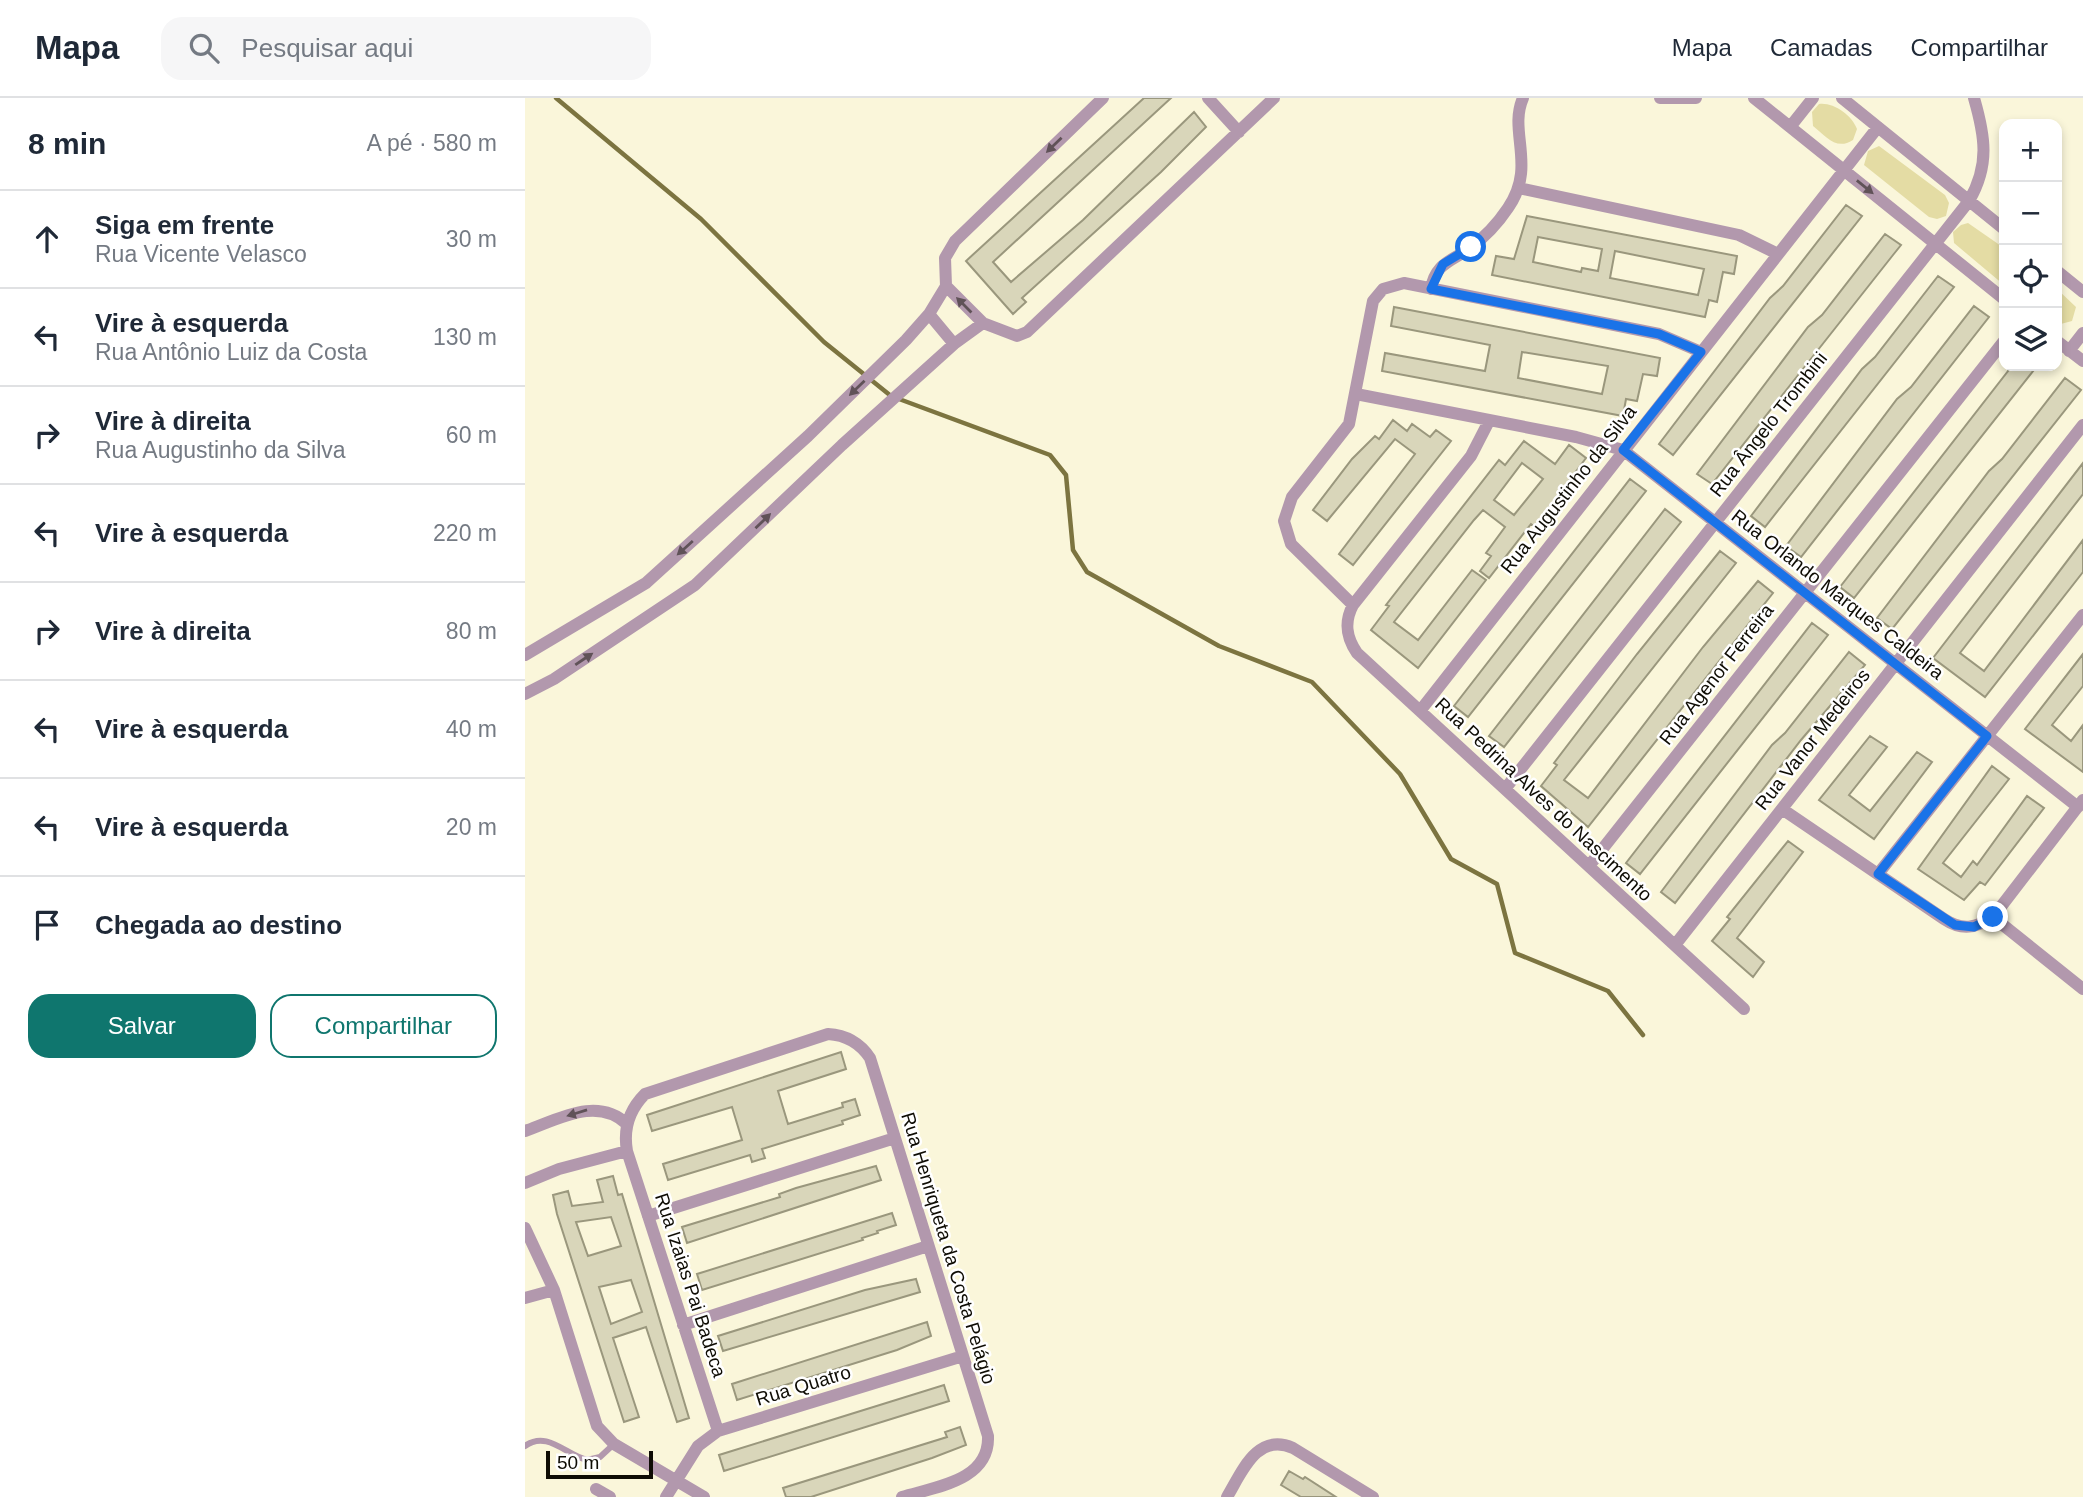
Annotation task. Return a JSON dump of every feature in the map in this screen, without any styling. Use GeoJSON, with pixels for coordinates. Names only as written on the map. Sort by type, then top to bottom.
{"type":"FeatureCollection","features":[{"type":"Feature","properties":{"kind":"street"},"geometry":{"type":"LineString","coordinates":[[525,655],[646,583],[808,436],[929,314],[946,286],[945,258],[955,241],[1103,98]]}},
{"type":"Feature","properties":{"kind":"street"},"geometry":{"type":"LineString","coordinates":[[1208,98],[1239,132]]}},
{"type":"Feature","properties":{"kind":"street"},"geometry":{"type":"LineString","coordinates":[[946,286],[983,323],[1017,337],[1032,329],[1274,98]]}},
{"type":"Feature","properties":{"kind":"street"},"geometry":{"type":"LineString","coordinates":[[1431,289],[1443,264],[1471,247],[1495,225],[1520,188],[1522,165],[1518,112],[1523,98]]}},
{"type":"Feature","properties":{"kind":"street"},"geometry":{"type":"LineString","coordinates":[[1660,98],[1696,98]]}},
{"type":"Feature","properties":{"kind":"street"},"geometry":{"type":"LineString","coordinates":[[1754,98],[1999,295]]}},
{"type":"Feature","properties":{"kind":"street"},"geometry":{"type":"LineString","coordinates":[[1790,127],[1813,98]]}},
{"type":"Feature","properties":{"kind":"street"},"geometry":{"type":"LineString","coordinates":[[1842,98],[1999,225]]}},
{"type":"Feature","properties":{"kind":"street","name":"Rua Ângelo Trombini"},"geometry":{"type":"LineString","coordinates":[[1505,789],[1969,201],[1981,177],[1986,150],[1974,98]]}},
{"type":"Feature","properties":{"kind":"street","name":"Rua Augustinho da Silva"},"geometry":{"type":"LineString","coordinates":[[1420,711],[1878,127]]}},
{"type":"Feature","properties":{"kind":"street"},"geometry":{"type":"LineString","coordinates":[[1520,188],[1739,235],[1778,254]]}},
{"type":"Feature","properties":{"kind":"street"},"geometry":{"type":"LineString","coordinates":[[2062,275],[2083,292]]}},
{"type":"Feature","properties":{"kind":"street"},"geometry":{"type":"LineString","coordinates":[[1489,421],[1471,456],[1353,605],[1291,544],[1284,521],[1292,498],[1349,424],[1375,297],[1383,289],[1399,284],[1431,289],[1659,334],[1701,352]]}},
{"type":"Feature","properties":{"kind":"street"},"geometry":{"type":"LineString","coordinates":[[929,314],[954,344]]}},
{"type":"Feature","properties":{"kind":"street"},"geometry":{"type":"LineString","coordinates":[[525,694],[554,679],[695,585],[954,344],[983,323]]}},
{"type":"Feature","properties":{"kind":"street"},"geometry":{"type":"LineString","coordinates":[[2069,351],[2083,333]]}},
{"type":"Feature","properties":{"kind":"street"},"geometry":{"type":"LineString","coordinates":[[2062,345],[2083,361]]}},
{"type":"Feature","properties":{"kind":"street","name":"Rua Agenor Ferreira"},"geometry":{"type":"LineString","coordinates":[[1589,866],[1999,347]]}},
{"type":"Feature","properties":{"kind":"street","name":"Rua Orlando Marques Caldeira"},"geometry":{"type":"LineString","coordinates":[[1356,394],[1576,437],[1623,450],[1987,736],[2080,804]]}},
{"type":"Feature","properties":{"kind":"street","name":"Rua Vanor Medeiros"},"geometry":{"type":"LineString","coordinates":[[1675,946],[2083,425]]}},
{"type":"Feature","properties":{"kind":"street","name":"Rua Pedrina Alves do Nascimento"},"geometry":{"type":"LineString","coordinates":[[1353,605],[1347,629],[1353,648],[1744,1009]]}},
{"type":"Feature","properties":{"kind":"street"},"geometry":{"type":"LineString","coordinates":[[1878,874],[2083,615]]}},
{"type":"Feature","properties":{"kind":"street"},"geometry":{"type":"LineString","coordinates":[[1782,809],[1955,925],[1974,927],[1993,917],[2080,804]]}},
{"type":"Feature","properties":{"kind":"street"},"geometry":{"type":"LineString","coordinates":[[1993,917],[2083,989]]}},
{"type":"Feature","properties":{"kind":"street","name":"Rua Henriqueta da Costa Pelágio"},"geometry":{"type":"LineString","coordinates":[[627,1124],[633,1108],[645,1094],[828,1034],[849,1038],[870,1058],[988,1436],[982,1463],[973,1473],[902,1497]]}},
{"type":"Feature","properties":{"kind":"street"},"geometry":{"type":"LineString","coordinates":[[525,1131],[591,1109],[606,1110],[627,1124]]}},
{"type":"Feature","properties":{"kind":"street","name":"Rua Izaias Pai Badeca"},"geometry":{"type":"LineString","coordinates":[[627,1124],[627,1151],[718,1432]]}},
{"type":"Feature","properties":{"kind":"street"},"geometry":{"type":"LineString","coordinates":[[648,1216],[895,1138]]}},
{"type":"Feature","properties":{"kind":"street"},"geometry":{"type":"LineString","coordinates":[[525,1183],[559,1169],[627,1151]]}},
{"type":"Feature","properties":{"kind":"street"},"geometry":{"type":"LineString","coordinates":[[525,1228],[554,1290],[593,1418],[601,1433],[614,1444],[704,1497]]}},
{"type":"Feature","properties":{"kind":"street"},"geometry":{"type":"LineString","coordinates":[[683,1325],[929,1246]]}},
{"type":"Feature","properties":{"kind":"street"},"geometry":{"type":"LineString","coordinates":[[525,1298],[554,1290]]}},
{"type":"Feature","properties":{"kind":"street","name":"Rua Quatro"},"geometry":{"type":"LineString","coordinates":[[666,1497],[698,1446],[718,1432],[963,1356]]}},
{"type":"Feature","properties":{"kind":"street"},"geometry":{"type":"LineString","coordinates":[[1227,1497],[1253,1455],[1269,1445],[1289,1446],[1373,1497]]}},
{"type":"Feature","properties":{"kind":"street"},"geometry":{"type":"LineString","coordinates":[[596,1489],[610,1497]]}},
{"type":"Feature","properties":{"kind":"lane"},"geometry":{"type":"LineString","coordinates":[[525,1446],[542,1440],[551,1442],[587,1460],[600,1457],[614,1444]]}},
{"type":"Feature","properties":{"kind":"shaded area"},"geometry":{"type":"Polygon","coordinates":[[[1819,104],[1836,107],[1851,119],[1857,129],[1853,140],[1836,143],[1813,126],[1812,112],[1819,104]]]}},
{"type":"Feature","properties":{"kind":"shaded area"},"geometry":{"type":"Polygon","coordinates":[[[1879,146],[1945,195],[1949,203],[1946,216],[1937,219],[1929,217],[1864,165],[1868,151],[1879,146]]]}},
{"type":"Feature","properties":{"kind":"shaded area"},"geometry":{"type":"Polygon","coordinates":[[[1968,223],[1999,245],[1999,281],[1954,243],[1953,232],[1968,223]]]}},
{"type":"Feature","properties":{"kind":"shaded area"},"geometry":{"type":"Polygon","coordinates":[[[2062,294],[2076,307],[2072,321],[2062,324],[2062,294]]]}},
{"type":"Feature","properties":{"kind":"building"},"geometry":{"type":"Polygon","coordinates":[[[1144,98],[1171,98],[993,262],[1011,282],[1083,220],[1194,112],[1206,127],[1161,172],[1022,298],[1026,302],[1013,314],[966,261],[1144,98]]]}},
{"type":"Feature","properties":{"kind":"building"},"geometry":{"type":"Polygon","coordinates":[[[1846,205],[1862,216],[1673,455],[1659,444],[1770,298],[1783,286],[1846,205]]]}},
{"type":"Feature","properties":{"kind":"building"},"geometry":{"type":"Polygon","coordinates":[[[1527,216],[1737,256],[1734,274],[1723,272],[1717,302],[1709,300],[1705,317],[1492,275],[1496,256],[1514,259],[1527,216]],[[1538,237],[1533,262],[1581,272],[1582,268],[1598,271],[1602,249],[1538,237]],[[1615,251],[1610,278],[1698,295],[1704,269],[1615,251]]]}},
{"type":"Feature","properties":{"kind":"building"},"geometry":{"type":"Polygon","coordinates":[[[1885,234],[1901,245],[1712,484],[1697,474],[1808,327],[1822,315],[1885,234]]]}},
{"type":"Feature","properties":{"kind":"building"},"geometry":{"type":"Polygon","coordinates":[[[1938,276],[1954,287],[1765,527],[1751,516],[1862,369],[1875,357],[1938,276]]]}},
{"type":"Feature","properties":{"kind":"building"},"geometry":{"type":"Polygon","coordinates":[[[1974,306],[1989,317],[1801,557],[1786,546],[1897,399],[1911,387],[1974,306]]]}},
{"type":"Feature","properties":{"kind":"building"},"geometry":{"type":"Polygon","coordinates":[[[1394,307],[1660,358],[1657,376],[1643,374],[1637,401],[1626,399],[1623,416],[1382,371],[1385,353],[1485,371],[1490,345],[1391,326],[1394,307]],[[1522,352],[1518,378],[1602,394],[1608,366],[1522,352]]]}},
{"type":"Feature","properties":{"kind":"building"},"geometry":{"type":"Polygon","coordinates":[[[2008,371],[2033,371],[1854,598],[1840,587],[2008,371]]]}},
{"type":"Feature","properties":{"kind":"building"},"geometry":{"type":"Polygon","coordinates":[[[2065,378],[2081,390],[1892,629],[1877,618],[1989,471],[2002,459],[2065,378]]]}},
{"type":"Feature","properties":{"kind":"building"},"geometry":{"type":"Polygon","coordinates":[[[1393,420],[1407,431],[1412,424],[1430,437],[1436,430],[1451,441],[1353,565],[1339,554],[1415,454],[1395,439],[1327,521],[1313,510],[1352,459],[1375,436],[1379,439],[1393,420]]]}},
{"type":"Feature","properties":{"kind":"building"},"geometry":{"type":"Polygon","coordinates":[[[1524,441],[1555,464],[1569,445],[1586,458],[1560,493],[1565,498],[1541,531],[1531,524],[1489,578],[1480,571],[1491,556],[1486,553],[1505,527],[1483,510],[1474,520],[1394,622],[1418,640],[1472,570],[1486,580],[1418,668],[1371,630],[1389,606],[1386,605],[1499,460],[1505,465],[1524,441]],[[1522,463],[1494,500],[1514,515],[1543,479],[1522,463]]]}},
{"type":"Feature","properties":{"kind":"building"},"geometry":{"type":"Polygon","coordinates":[[[2083,463],[2083,494],[1960,653],[1984,671],[2083,540],[2083,572],[1985,697],[1933,658],[2083,463]]]}},
{"type":"Feature","properties":{"kind":"building"},"geometry":{"type":"Polygon","coordinates":[[[1630,479],[1646,491],[1468,717],[1454,706],[1630,479]]]}},
{"type":"Feature","properties":{"kind":"building"},"geometry":{"type":"Polygon","coordinates":[[[1665,509],[1681,522],[1504,747],[1489,736],[1665,509]]]}},
{"type":"Feature","properties":{"kind":"building"},"geometry":{"type":"Polygon","coordinates":[[[1720,551],[1736,563],[1564,780],[1588,798],[1703,647],[1758,581],[1773,593],[1588,827],[1541,786],[1557,765],[1554,763],[1637,654],[1720,551]]]}},
{"type":"Feature","properties":{"kind":"building"},"geometry":{"type":"Polygon","coordinates":[[[1812,623],[1828,635],[1640,874],[1626,863],[1812,623]]]}},
{"type":"Feature","properties":{"kind":"building"},"geometry":{"type":"Polygon","coordinates":[[[1849,652],[1865,665],[1801,740],[1675,903],[1661,892],[1772,745],[1785,733],[1849,652]]]}},
{"type":"Feature","properties":{"kind":"building"},"geometry":{"type":"Polygon","coordinates":[[[2083,654],[2083,686],[2052,725],[2071,741],[2083,725],[2083,772],[2025,729],[2083,654]]]}},
{"type":"Feature","properties":{"kind":"building"},"geometry":{"type":"Polygon","coordinates":[[[1870,736],[1887,747],[1849,795],[1870,811],[1917,752],[1932,762],[1874,839],[1819,800],[1870,736]]]}},
{"type":"Feature","properties":{"kind":"building"},"geometry":{"type":"Polygon","coordinates":[[[1992,766],[2009,779],[1943,863],[1961,877],[1973,861],[1977,865],[2027,796],[2044,808],[1985,885],[1980,882],[1964,900],[1918,869],[1992,766]]]}},
{"type":"Feature","properties":{"kind":"building"},"geometry":{"type":"Polygon","coordinates":[[[1788,841],[1803,852],[1737,938],[1764,962],[1753,977],[1712,941],[1730,919],[1727,917],[1788,841]]]}},
{"type":"Feature","properties":{"kind":"building"},"geometry":{"type":"Polygon","coordinates":[[[841,1052],[846,1069],[778,1091],[788,1124],[843,1107],[842,1103],[855,1099],[860,1115],[842,1121],[843,1124],[762,1149],[765,1158],[752,1162],[750,1155],[668,1180],[663,1164],[742,1140],[732,1107],[652,1131],[647,1115],[841,1052]]]}},
{"type":"Feature","properties":{"kind":"building"},"geometry":{"type":"Polygon","coordinates":[[[876,1166],[881,1180],[687,1243],[682,1227],[780,1197],[779,1194],[796,1188],[876,1166]]]}},
{"type":"Feature","properties":{"kind":"building"},"geometry":{"type":"Polygon","coordinates":[[[613,1176],[618,1195],[622,1194],[689,1418],[677,1422],[646,1327],[613,1338],[639,1417],[624,1422],[553,1195],[568,1191],[572,1206],[603,1202],[597,1180],[613,1176]],[[611,1217],[576,1222],[588,1256],[621,1246],[611,1217]],[[631,1280],[599,1287],[611,1324],[642,1312],[631,1280]]]}},
{"type":"Feature","properties":{"kind":"building"},"geometry":{"type":"Polygon","coordinates":[[[892,1213],[896,1225],[877,1231],[878,1233],[862,1238],[863,1240],[702,1290],[697,1274],[892,1213]]]}},
{"type":"Feature","properties":{"kind":"building"},"geometry":{"type":"Polygon","coordinates":[[[916,1279],[920,1292],[723,1351],[718,1336],[865,1290],[916,1279]]]}},
{"type":"Feature","properties":{"kind":"building"},"geometry":{"type":"Polygon","coordinates":[[[927,1322],[931,1336],[897,1350],[737,1400],[732,1384],[927,1322]]]}},
{"type":"Feature","properties":{"kind":"building"},"geometry":{"type":"Polygon","coordinates":[[[944,1385],[949,1401],[724,1471],[719,1455],[944,1385]]]}},
{"type":"Feature","properties":{"kind":"building"},"geometry":{"type":"Polygon","coordinates":[[[960,1427],[966,1445],[811,1497],[786,1497],[783,1488],[947,1437],[945,1432],[960,1427]]]}},
{"type":"Feature","properties":{"kind":"building"},"geometry":{"type":"Polygon","coordinates":[[[1289,1471],[1303,1479],[1305,1477],[1336,1497],[1301,1497],[1281,1485],[1289,1471]]]}},
{"type":"Feature","properties":{"kind":"waterway"},"geometry":{"type":"LineString","coordinates":[[556,98],[701,219],[824,342],[891,396],[1050,455],[1066,475],[1073,550],[1087,572],[1219,646],[1312,682],[1400,774],[1451,859],[1497,884],[1515,953],[1608,991],[1643,1035]]}},
{"type":"Feature","properties":{"kind":"route"},"geometry":{"type":"LineString","coordinates":[[1471,247],[1443,264],[1432,282],[1431,289],[1659,334],[1681,341],[1701,352],[1623,450],[1987,736],[1878,874],[1955,925],[1974,927],[1993,917]]}}]}
